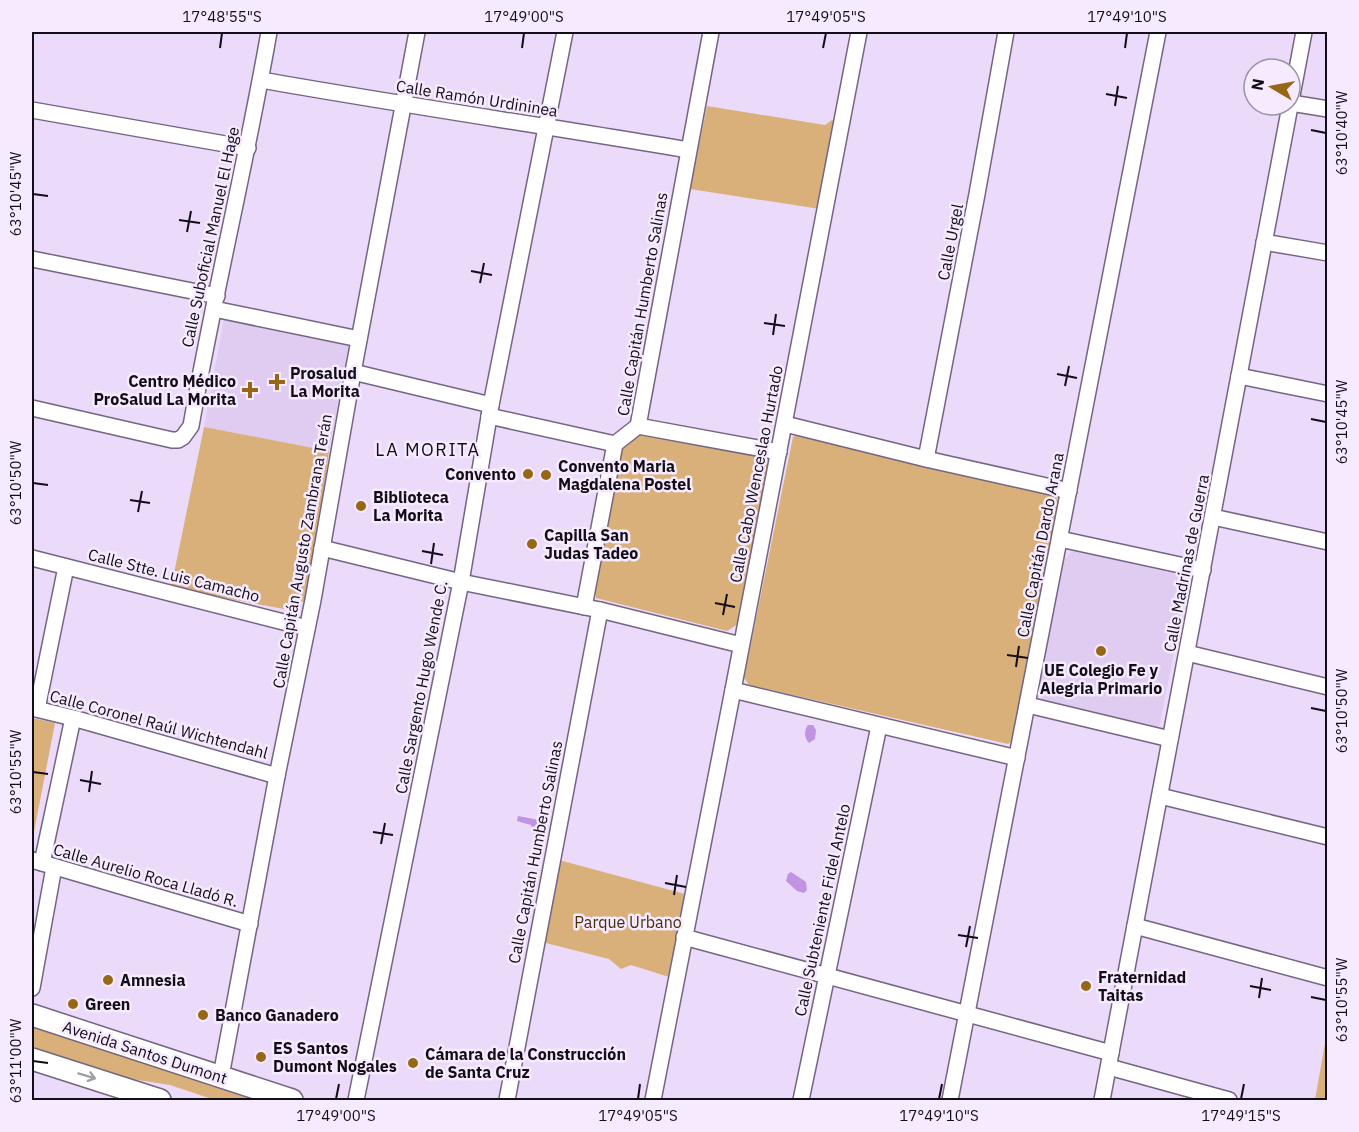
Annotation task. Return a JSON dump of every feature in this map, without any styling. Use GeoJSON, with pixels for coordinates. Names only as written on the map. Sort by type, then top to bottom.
{"type":"FeatureCollection","features":[{"type":"Feature","properties":{"kind":"main road","name":"Avenida Santos Dumont"},"geometry":{"type":"LineString","coordinates":[[32,1015],[220,1076],[270,1097],[292,1101]]}},
{"type":"Feature","properties":{"kind":"main road"},"geometry":{"type":"LineString","coordinates":[[32,1059],[160,1101]]}},
{"type":"Feature","properties":{"kind":"street","name":"Calle Suboficial Manuel El Hage"},"geometry":{"type":"LineString","coordinates":[[32,408],[172,440],[183,437],[191,426],[248,148],[269,32]]}},
{"type":"Feature","properties":{"kind":"street","name":"Calle Capitán Augusto Zambrana Terán"},"geometry":{"type":"LineString","coordinates":[[220,1076],[322,548],[417,32]]}},
{"type":"Feature","properties":{"kind":"street","name":"Calle Sargento Hugo Wende C."},"geometry":{"type":"LineString","coordinates":[[356,1101],[461,582],[490,411],[565,32]]}},
{"type":"Feature","properties":{"kind":"street","name":"Calle Capitán Humberto Salinas"},"geometry":{"type":"LineString","coordinates":[[615,444],[638,426],[711,32]]}},
{"type":"Feature","properties":{"kind":"street","name":"Calle Cabo Wenceslao Hurtado"},"geometry":{"type":"LineString","coordinates":[[652,1101],[859,32]]}},
{"type":"Feature","properties":{"kind":"street","name":"Calle Urgel"},"geometry":{"type":"LineString","coordinates":[[926,459],[1006,32]]}},
{"type":"Feature","properties":{"kind":"street","name":"Calle Capitán Dardo Arana"},"geometry":{"type":"LineString","coordinates":[[950,1101],[1158,32]]}},
{"type":"Feature","properties":{"kind":"street","name":"Calle Madrinas de Guerra"},"geometry":{"type":"LineString","coordinates":[[1299,57],[1304,32]]}},
{"type":"Feature","properties":{"kind":"street","name":"Calle Ramón Urdininea"},"geometry":{"type":"LineString","coordinates":[[261,80],[688,150]]}},
{"type":"Feature","properties":{"kind":"street"},"geometry":{"type":"LineString","coordinates":[[1302,105],[1328,109]]}},
{"type":"Feature","properties":{"kind":"street"},"geometry":{"type":"LineString","coordinates":[[32,110],[248,148]]}},
{"type":"Feature","properties":{"kind":"street","name":"Calle Madrinas de Guerra"},"geometry":{"type":"LineString","coordinates":[[1102,1101],[1288,117]]}},
{"type":"Feature","properties":{"kind":"street"},"geometry":{"type":"LineString","coordinates":[[1264,242],[1328,253]]}},
{"type":"Feature","properties":{"kind":"street"},"geometry":{"type":"LineString","coordinates":[[32,259],[359,339]]}},
{"type":"Feature","properties":{"kind":"street"},"geometry":{"type":"LineString","coordinates":[[353,372],[615,444],[584,607]]}},
{"type":"Feature","properties":{"kind":"street"},"geometry":{"type":"LineString","coordinates":[[1239,376],[1328,394]]}},
{"type":"Feature","properties":{"kind":"street"},"geometry":{"type":"LineString","coordinates":[[784,424],[1069,491]]}},
{"type":"Feature","properties":{"kind":"street"},"geometry":{"type":"LineString","coordinates":[[638,426],[779,452]]}},
{"type":"Feature","properties":{"kind":"street"},"geometry":{"type":"LineString","coordinates":[[1213,517],[1328,542]]}},
{"type":"Feature","properties":{"kind":"street"},"geometry":{"type":"LineString","coordinates":[[1060,539],[1203,570]]}},
{"type":"Feature","properties":{"kind":"street"},"geometry":{"type":"LineString","coordinates":[[322,548],[461,582],[600,610],[741,645]]}},
{"type":"Feature","properties":{"kind":"street","name":"Calle Stte. Luis Camacho"},"geometry":{"type":"LineString","coordinates":[[32,558],[307,627]]}},
{"type":"Feature","properties":{"kind":"street"},"geometry":{"type":"LineString","coordinates":[[34,709],[66,567]]}},
{"type":"Feature","properties":{"kind":"street","name":"Calle Capitán Humberto Salinas"},"geometry":{"type":"LineString","coordinates":[[507,1101],[600,610]]}},
{"type":"Feature","properties":{"kind":"street"},"geometry":{"type":"LineString","coordinates":[[1187,653],[1328,687]]}},
{"type":"Feature","properties":{"kind":"street"},"geometry":{"type":"LineString","coordinates":[[733,690],[1017,758]]}},
{"type":"Feature","properties":{"kind":"street"},"geometry":{"type":"LineString","coordinates":[[1028,705],[1170,739]]}},
{"type":"Feature","properties":{"kind":"street","name":"Calle Coronel Raúl Wichtendahl"},"geometry":{"type":"LineString","coordinates":[[34,709],[277,776]]}},
{"type":"Feature","properties":{"kind":"street"},"geometry":{"type":"LineString","coordinates":[[32,988],[42,863],[73,718]]}},
{"type":"Feature","properties":{"kind":"street","name":"Calle Subteniente Fidel Antelo"},"geometry":{"type":"LineString","coordinates":[[801,1101],[879,726]]}},
{"type":"Feature","properties":{"kind":"street"},"geometry":{"type":"LineString","coordinates":[[1160,796],[1328,837]]}},
{"type":"Feature","properties":{"kind":"street","name":"Calle Aurelio Roca Lladó R."},"geometry":{"type":"LineString","coordinates":[[42,863],[250,924]]}},
{"type":"Feature","properties":{"kind":"street"},"geometry":{"type":"LineString","coordinates":[[1135,926],[1328,978]]}},
{"type":"Feature","properties":{"kind":"street"},"geometry":{"type":"LineString","coordinates":[[684,937],[967,1014],[1229,1101]]}},
{"type":"Feature","properties":{"kind":"shaded area","name":"Prosalud La Morita"},"geometry":{"type":"Polygon","coordinates":[[[225,314],[350,337],[329,451],[204,427],[225,314]]]}},
{"type":"Feature","properties":{"kind":"shaded area"},"geometry":{"type":"Polygon","coordinates":[[[1073,550],[1180,575],[1188,582],[1159,728],[1045,703],[1037,690],[1063,561],[1073,550]]]}},
{"type":"Feature","properties":{"kind":"shaded area"},"geometry":{"type":"Polygon","coordinates":[[[808,725],[813,725],[816,730],[815,739],[809,743],[805,734],[808,725]]]}},
{"type":"Feature","properties":{"kind":"shaded area"},"geometry":{"type":"Polygon","coordinates":[[[518,816],[544,821],[542,833],[538,835],[533,833],[531,825],[517,821],[518,816]]]}},
{"type":"Feature","properties":{"kind":"shaded area"},"geometry":{"type":"Polygon","coordinates":[[[791,872],[806,882],[807,890],[804,893],[797,891],[786,881],[791,872]]]}},
{"type":"Feature","properties":{"kind":"green space"},"geometry":{"type":"Polygon","coordinates":[[[707,106],[825,125],[832,120],[838,122],[820,209],[690,189],[707,106]]]}},
{"type":"Feature","properties":{"kind":"green space"},"geometry":{"type":"Polygon","coordinates":[[[204,427],[329,451],[310,599],[284,609],[171,588],[204,427]]]}},
{"type":"Feature","properties":{"kind":"green space"},"geometry":{"type":"Polygon","coordinates":[[[641,431],[767,456],[771,470],[738,624],[727,631],[596,598],[594,586],[620,446],[641,431]]]}},
{"type":"Feature","properties":{"kind":"green space"},"geometry":{"type":"Polygon","coordinates":[[[801,434],[1055,495],[1059,503],[1014,740],[1008,744],[749,685],[744,678],[793,437],[801,434]]]}},
{"type":"Feature","properties":{"kind":"green space"},"geometry":{"type":"Polygon","coordinates":[[[32,718],[55,723],[33,837],[32,837],[32,718]]]}},
{"type":"Feature","properties":{"kind":"green space","name":"Parque Urbano"},"geometry":{"type":"Polygon","coordinates":[[[559,860],[685,894],[669,977],[631,965],[621,969],[609,959],[542,942],[559,860]]]}},
{"type":"Feature","properties":{"kind":"green space"},"geometry":{"type":"Polygon","coordinates":[[[32,1024],[258,1097],[259,1100],[215,1100],[170,1085],[125,1078],[32,1050],[32,1024]]]}},
{"type":"Feature","properties":{"kind":"green space"},"geometry":{"type":"Polygon","coordinates":[[[1327,1032],[1327,1100],[1315,1100],[1327,1032]]]}},
{"type":"Feature","properties":{"kind":"place","name":"Prosalud La Morita"},"geometry":{"type":"Point","coordinates":[277,382]}},
{"type":"Feature","properties":{"kind":"place","name":"Centro Médico ProSalud La Morita"},"geometry":{"type":"Point","coordinates":[250,390]}},
{"type":"Feature","properties":{"kind":"place","name":"Convento"},"geometry":{"type":"Point","coordinates":[528,474]}},
{"type":"Feature","properties":{"kind":"place","name":"Convento Maria Magdalena Postel"},"geometry":{"type":"Point","coordinates":[546,475]}},
{"type":"Feature","properties":{"kind":"place","name":"Biblioteca La Morita"},"geometry":{"type":"Point","coordinates":[361,506]}},
{"type":"Feature","properties":{"kind":"place","name":"Capilla San Judas Tadeo"},"geometry":{"type":"Point","coordinates":[532,544]}},
{"type":"Feature","properties":{"kind":"place","name":"UE Colegio Fe y Alegria Primario"},"geometry":{"type":"Point","coordinates":[1101,651]}},
{"type":"Feature","properties":{"kind":"place","name":"Amnesia"},"geometry":{"type":"Point","coordinates":[108,980]}},
{"type":"Feature","properties":{"kind":"place","name":"Fraternidad Taitas"},"geometry":{"type":"Point","coordinates":[1086,986]}},
{"type":"Feature","properties":{"kind":"place","name":"Green"},"geometry":{"type":"Point","coordinates":[73,1004]}},
{"type":"Feature","properties":{"kind":"place","name":"Banco Ganadero"},"geometry":{"type":"Point","coordinates":[203,1015]}},
{"type":"Feature","properties":{"kind":"place","name":"ES Santos Dumont Nogales"},"geometry":{"type":"Point","coordinates":[261,1057]}},
{"type":"Feature","properties":{"kind":"place","name":"Cámara de la Construcción de Santa Cruz"},"geometry":{"type":"Point","coordinates":[413,1063]}},
{"type":"Feature","properties":{"kind":"district","name":"LA MORITA"},"geometry":{"type":"Point","coordinates":[428,450]}}]}
